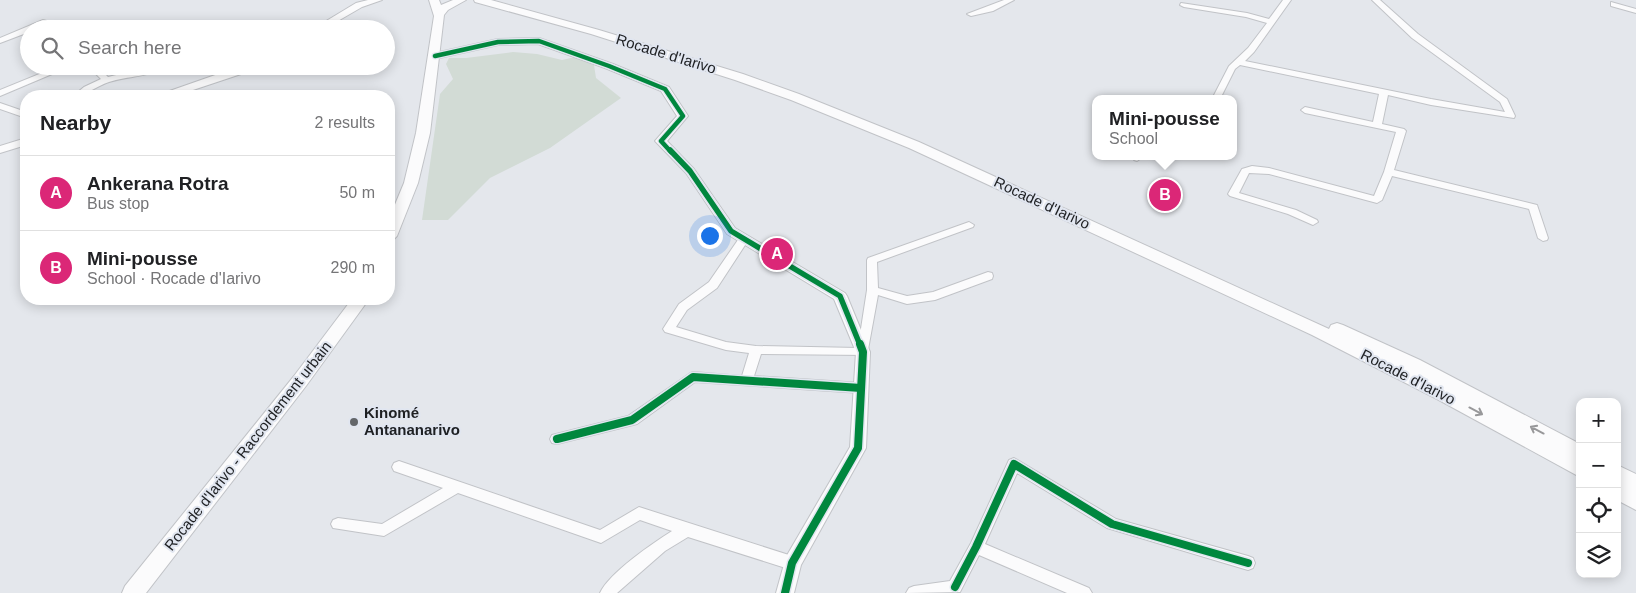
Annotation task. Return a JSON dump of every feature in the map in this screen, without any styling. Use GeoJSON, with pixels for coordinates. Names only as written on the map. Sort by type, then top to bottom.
{"type":"FeatureCollection","features":[{"type":"Feature","properties":{"kind":"main road"},"geometry":{"type":"LineString","coordinates":[[395,222],[411,183],[423,133],[435,56],[439,14],[434,0]]}},
{"type":"Feature","properties":{"kind":"main road"},"geometry":{"type":"LineString","coordinates":[[442,0],[460,0]]}},
{"type":"Feature","properties":{"kind":"main road"},"geometry":{"type":"LineString","coordinates":[[439,14],[444,8],[460,0]]}},
{"type":"Feature","properties":{"kind":"main road","name":"Rocade d'Iarivo"},"geometry":{"type":"LineString","coordinates":[[479,0],[595,32],[739,77],[795,97],[914,145],[1318,331],[1443,394],[1576,467]]}},
{"type":"Feature","properties":{"kind":"main road","name":"Rocade d'Iarivo"},"geometry":{"type":"LineString","coordinates":[[504,0],[737,69],[854,111],[916,136],[1414,365],[1576,451]]}},
{"type":"Feature","properties":{"kind":"main road","name":"Rocade d'Iarivo - Raccordement urbain"},"geometry":{"type":"LineString","coordinates":[[133,593],[300,381],[357,305]]}},
{"type":"Feature","properties":{"kind":"main road"},"geometry":{"type":"LineString","coordinates":[[1621,476],[1636,484]]}},
{"type":"Feature","properties":{"kind":"main road"},"geometry":{"type":"LineString","coordinates":[[1621,492],[1636,501]]}},
{"type":"Feature","properties":{"kind":"street"},"geometry":{"type":"LineString","coordinates":[[333,20],[360,5],[377,0]]}},
{"type":"Feature","properties":{"kind":"street"},"geometry":{"type":"LineString","coordinates":[[971,14],[990,9],[1010,0]]}},
{"type":"Feature","properties":{"kind":"street"},"geometry":{"type":"LineString","coordinates":[[1218,95],[1232,68],[1240,62],[1287,0]]}},
{"type":"Feature","properties":{"kind":"street"},"geometry":{"type":"LineString","coordinates":[[1240,62],[1512,116],[1504,101],[1415,36],[1376,0]]}},
{"type":"Feature","properties":{"kind":"street"},"geometry":{"type":"LineString","coordinates":[[1184,4],[1247,15],[1272,22]]}},
{"type":"Feature","properties":{"kind":"street"},"geometry":{"type":"LineString","coordinates":[[1614,4],[1636,11]]}},
{"type":"Feature","properties":{"kind":"street"},"geometry":{"type":"LineString","coordinates":[[0,41],[20,33]]}},
{"type":"Feature","properties":{"kind":"street"},"geometry":{"type":"LineString","coordinates":[[435,56],[498,42],[538,41],[609,66],[665,89],[682,116],[661,142],[690,171],[730,231],[840,296],[863,352]]}},
{"type":"Feature","properties":{"kind":"street"},"geometry":{"type":"LineString","coordinates":[[436,42],[454,46],[479,46]]}},
{"type":"Feature","properties":{"kind":"street"},"geometry":{"type":"LineString","coordinates":[[0,93],[45,75]]}},
{"type":"Feature","properties":{"kind":"street"},"geometry":{"type":"LineString","coordinates":[[102,75],[106,79]]}},
{"type":"Feature","properties":{"kind":"street"},"geometry":{"type":"LineString","coordinates":[[85,90],[106,79],[124,75]]}},
{"type":"Feature","properties":{"kind":"street"},"geometry":{"type":"LineString","coordinates":[[183,90],[228,75]]}},
{"type":"Feature","properties":{"kind":"street"},"geometry":{"type":"LineString","coordinates":[[1377,125],[1384,92]]}},
{"type":"Feature","properties":{"kind":"street"},"geometry":{"type":"LineString","coordinates":[[0,106],[20,113]]}},
{"type":"Feature","properties":{"kind":"street"},"geometry":{"type":"LineString","coordinates":[[1305,110],[1401,130],[1389,172],[1377,200],[1268,171],[1252,169],[1245,171],[1233,194],[1292,212],[1313,222]]}},
{"type":"Feature","properties":{"kind":"street"},"geometry":{"type":"LineString","coordinates":[[0,150],[20,143]]}},
{"type":"Feature","properties":{"kind":"street"},"geometry":{"type":"LineString","coordinates":[[1389,172],[1533,207],[1543,238]]}},
{"type":"Feature","properties":{"kind":"street"},"geometry":{"type":"LineString","coordinates":[[785,593],[792,563],[858,448],[863,352],[873,290],[872,260],[969,225]]}},
{"type":"Feature","properties":{"kind":"street"},"geometry":{"type":"LineString","coordinates":[[744,239],[713,285],[683,307],[669,329],[726,346],[756,350],[863,352]]}},
{"type":"Feature","properties":{"kind":"street"},"geometry":{"type":"LineString","coordinates":[[873,290],[907,300],[935,296],[988,276]]}},
{"type":"Feature","properties":{"kind":"street"},"geometry":{"type":"LineString","coordinates":[[746,381],[756,350]]}},
{"type":"Feature","properties":{"kind":"street"},"geometry":{"type":"LineString","coordinates":[[557,439],[632,420],[693,377],[861,388]]}},
{"type":"Feature","properties":{"kind":"street"},"geometry":{"type":"LineString","coordinates":[[914,593],[957,590],[1014,464],[1112,524],[1248,563]]}},
{"type":"Feature","properties":{"kind":"street"},"geometry":{"type":"LineString","coordinates":[[399,467],[601,537],[639,513],[792,563]]}},
{"type":"Feature","properties":{"kind":"street"},"geometry":{"type":"LineString","coordinates":[[338,524],[384,530],[456,487]]}},
{"type":"Feature","properties":{"kind":"street"},"geometry":{"type":"LineString","coordinates":[[608,593],[613,586],[660,546],[687,530]]}},
{"type":"Feature","properties":{"kind":"street"},"geometry":{"type":"LineString","coordinates":[[976,547],[1084,593]]}},
{"type":"Feature","properties":{"kind":"shaded area"},"geometry":{"type":"Polygon","coordinates":[[[513,52],[537,54],[562,60],[575,57],[594,65],[596,78],[621,98],[550,148],[490,178],[448,220],[422,220],[440,94],[453,79],[446,64],[449,58],[466,58],[513,52]]]}},
{"type":"Feature","properties":{"kind":"cycle path"},"geometry":{"type":"LineString","coordinates":[[435,56],[498,42],[539,41],[609,66],[665,89],[683,116],[661,141],[690,171],[731,231],[840,296],[863,352],[858,448],[792,563],[785,593]]}},
{"type":"Feature","properties":{"kind":"cycle path"},"geometry":{"type":"LineString","coordinates":[[557,439],[632,420],[693,377],[861,388]]}},
{"type":"Feature","properties":{"kind":"cycle path"},"geometry":{"type":"LineString","coordinates":[[955,587],[976,547],[1014,464],[1112,524],[1248,563]]}},
{"type":"Feature","properties":{"kind":"place","name":"Mini-pousse"},"geometry":{"type":"Point","coordinates":[1165,195]}},
{"type":"Feature","properties":{"kind":"place","name":"Ankerana Rotra"},"geometry":{"type":"Point","coordinates":[777,254]}},
{"type":"Feature","properties":{"kind":"place","name":"Kinomé Antananarivo"},"geometry":{"type":"Point","coordinates":[354,422]}}]}
